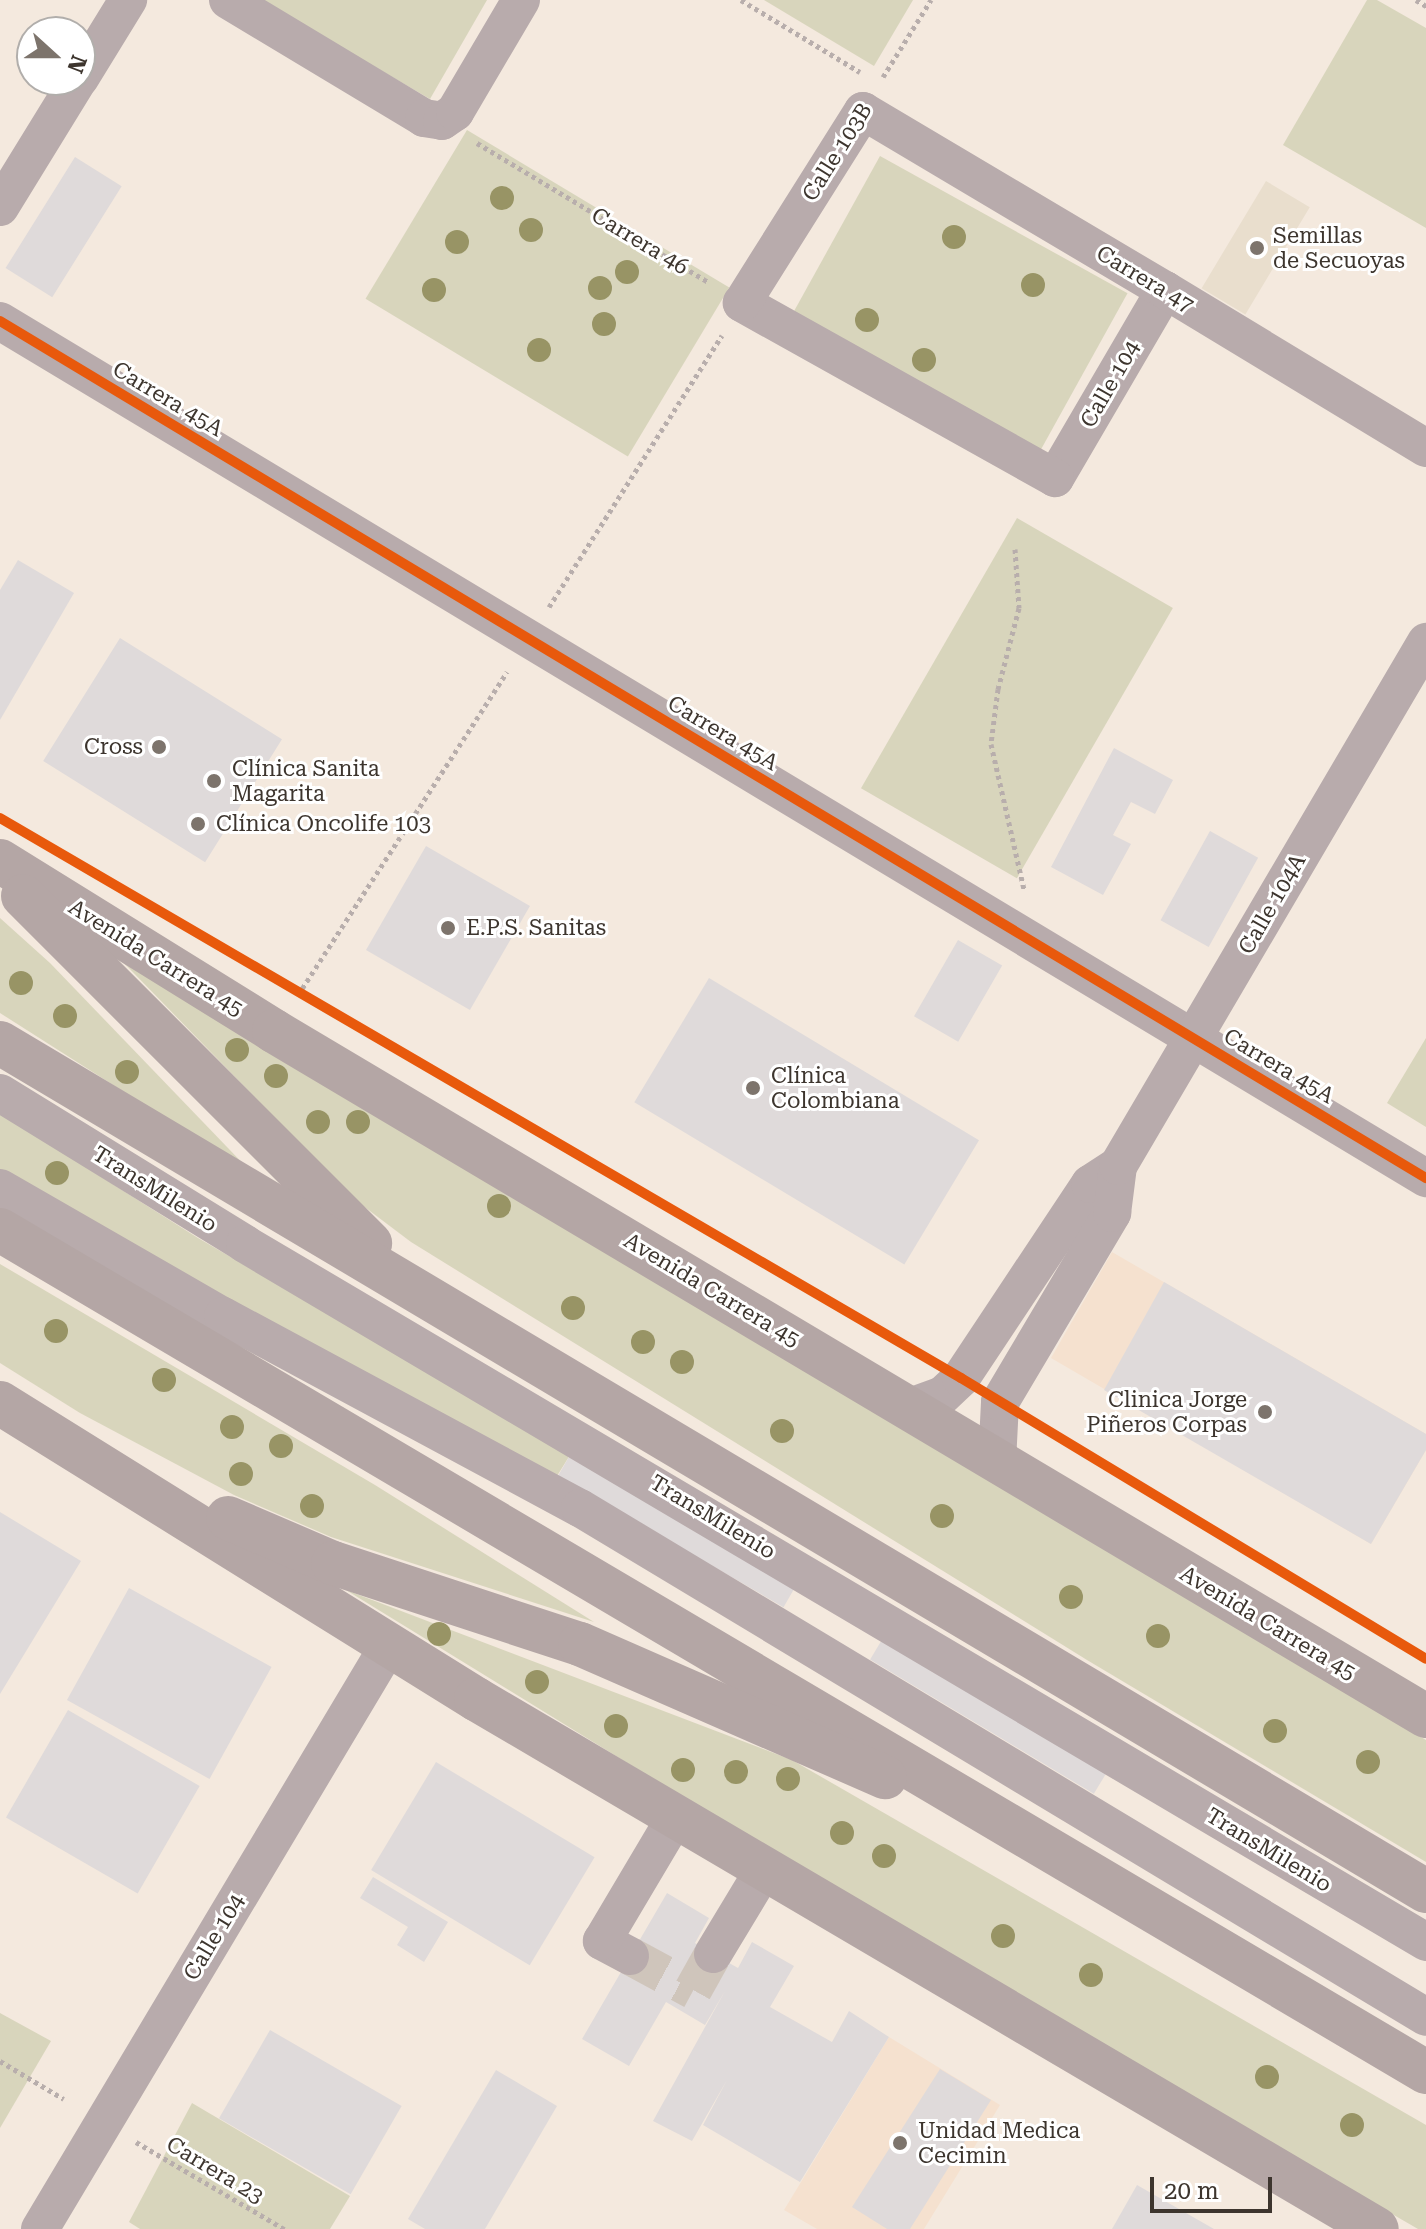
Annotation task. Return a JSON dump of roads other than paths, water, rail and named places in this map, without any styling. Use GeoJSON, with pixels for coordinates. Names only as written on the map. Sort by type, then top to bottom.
{"type":"FeatureCollection","features":[{"type":"Feature","properties":{"kind":"highway","name":"Avenida Carrera 45"},"geometry":{"type":"LineString","coordinates":[[0,861],[274,1031],[1426,1716]]}},
{"type":"Feature","properties":{"kind":"highway"},"geometry":{"type":"LineString","coordinates":[[0,873],[420,1292]]}},
{"type":"Feature","properties":{"kind":"highway"},"geometry":{"type":"LineString","coordinates":[[0,1043],[1426,1891]]}},
{"type":"Feature","properties":{"kind":"highway"},"geometry":{"type":"LineString","coordinates":[[0,1230],[1426,2072]]}},
{"type":"Feature","properties":{"kind":"highway"},"geometry":{"type":"LineString","coordinates":[[0,1403],[389,1645],[675,1818],[1363,2226]]}},
{"type":"Feature","properties":{"kind":"highway"},"geometry":{"type":"LineString","coordinates":[[90,1458],[333,1563],[580,1644],[1031,1839]]}},
{"type":"Feature","properties":{"kind":"street"},"geometry":{"type":"LineString","coordinates":[[96,52],[128,0]]}},
{"type":"Feature","properties":{"kind":"street"},"geometry":{"type":"LineString","coordinates":[[228,0],[424,118],[442,121],[455,112],[521,0]]}},
{"type":"Feature","properties":{"kind":"street"},"geometry":{"type":"LineString","coordinates":[[0,207],[69,96]]}},
{"type":"Feature","properties":{"kind":"street","name":"Carrera 47"},"geometry":{"type":"LineString","coordinates":[[871,97],[1165,290],[1426,448]]}},
{"type":"Feature","properties":{"kind":"street","name":"Calle 103B"},"geometry":{"type":"LineString","coordinates":[[871,97],[742,303],[1055,478]]}},
{"type":"Feature","properties":{"kind":"street","name":"Calle 104"},"geometry":{"type":"LineString","coordinates":[[1055,478],[1165,290]]}},
{"type":"Feature","properties":{"kind":"street","name":"Carrera 45A"},"geometry":{"type":"LineString","coordinates":[[0,321],[1426,1178]]}},
{"type":"Feature","properties":{"kind":"street","name":"Calle 104A"},"geometry":{"type":"LineString","coordinates":[[997,1462],[1000,1402],[1112,1213],[1118,1166],[1426,642]]}},
{"type":"Feature","properties":{"kind":"street","name":"TransMilenio"},"geometry":{"type":"LineString","coordinates":[[0,1093],[245,1244],[1426,1942]]}},
{"type":"Feature","properties":{"kind":"street","name":"Calle 104A"},"geometry":{"type":"LineString","coordinates":[[907,1408],[943,1395],[961,1378],[1090,1184],[1118,1166]]}},
{"type":"Feature","properties":{"kind":"street"},"geometry":{"type":"LineString","coordinates":[[0,1188],[223,1316],[580,1508],[1426,2017]]}},
{"type":"Feature","properties":{"kind":"street","name":"Calle 104"},"geometry":{"type":"LineString","coordinates":[[40,2229],[389,1645]]}},
{"type":"Feature","properties":{"kind":"street"},"geometry":{"type":"LineString","coordinates":[[630,1956],[602,1941],[675,1818]]}},
{"type":"Feature","properties":{"kind":"street"},"geometry":{"type":"LineString","coordinates":[[713,1954],[763,1871]]}},
{"type":"Feature","properties":{"kind":"tunnel"},"geometry":{"type":"LineString","coordinates":[[630,1956],[693,1990],[713,1954]]}},
{"type":"Feature","properties":{"kind":"place","name":"Semillas de Secuoyas"},"geometry":{"type":"Point","coordinates":[1257,248]}},
{"type":"Feature","properties":{"kind":"place","name":"Cross"},"geometry":{"type":"Point","coordinates":[159,747]}},
{"type":"Feature","properties":{"kind":"place","name":"Clínica Sanita Magarita"},"geometry":{"type":"Point","coordinates":[214,781]}},
{"type":"Feature","properties":{"kind":"place","name":"Clínica Oncolife 103"},"geometry":{"type":"Point","coordinates":[198,824]}},
{"type":"Feature","properties":{"kind":"place","name":"E.P.S. Sanitas"},"geometry":{"type":"Point","coordinates":[448,928]}},
{"type":"Feature","properties":{"kind":"place","name":"Clínica Colombiana"},"geometry":{"type":"Point","coordinates":[753,1088]}},
{"type":"Feature","properties":{"kind":"place","name":"Clinica Jorge Piñeros Corpas"},"geometry":{"type":"Point","coordinates":[1265,1412]}},
{"type":"Feature","properties":{"kind":"place","name":"Unidad Medica Cecimin"},"geometry":{"type":"Point","coordinates":[900,2143]}}]}
